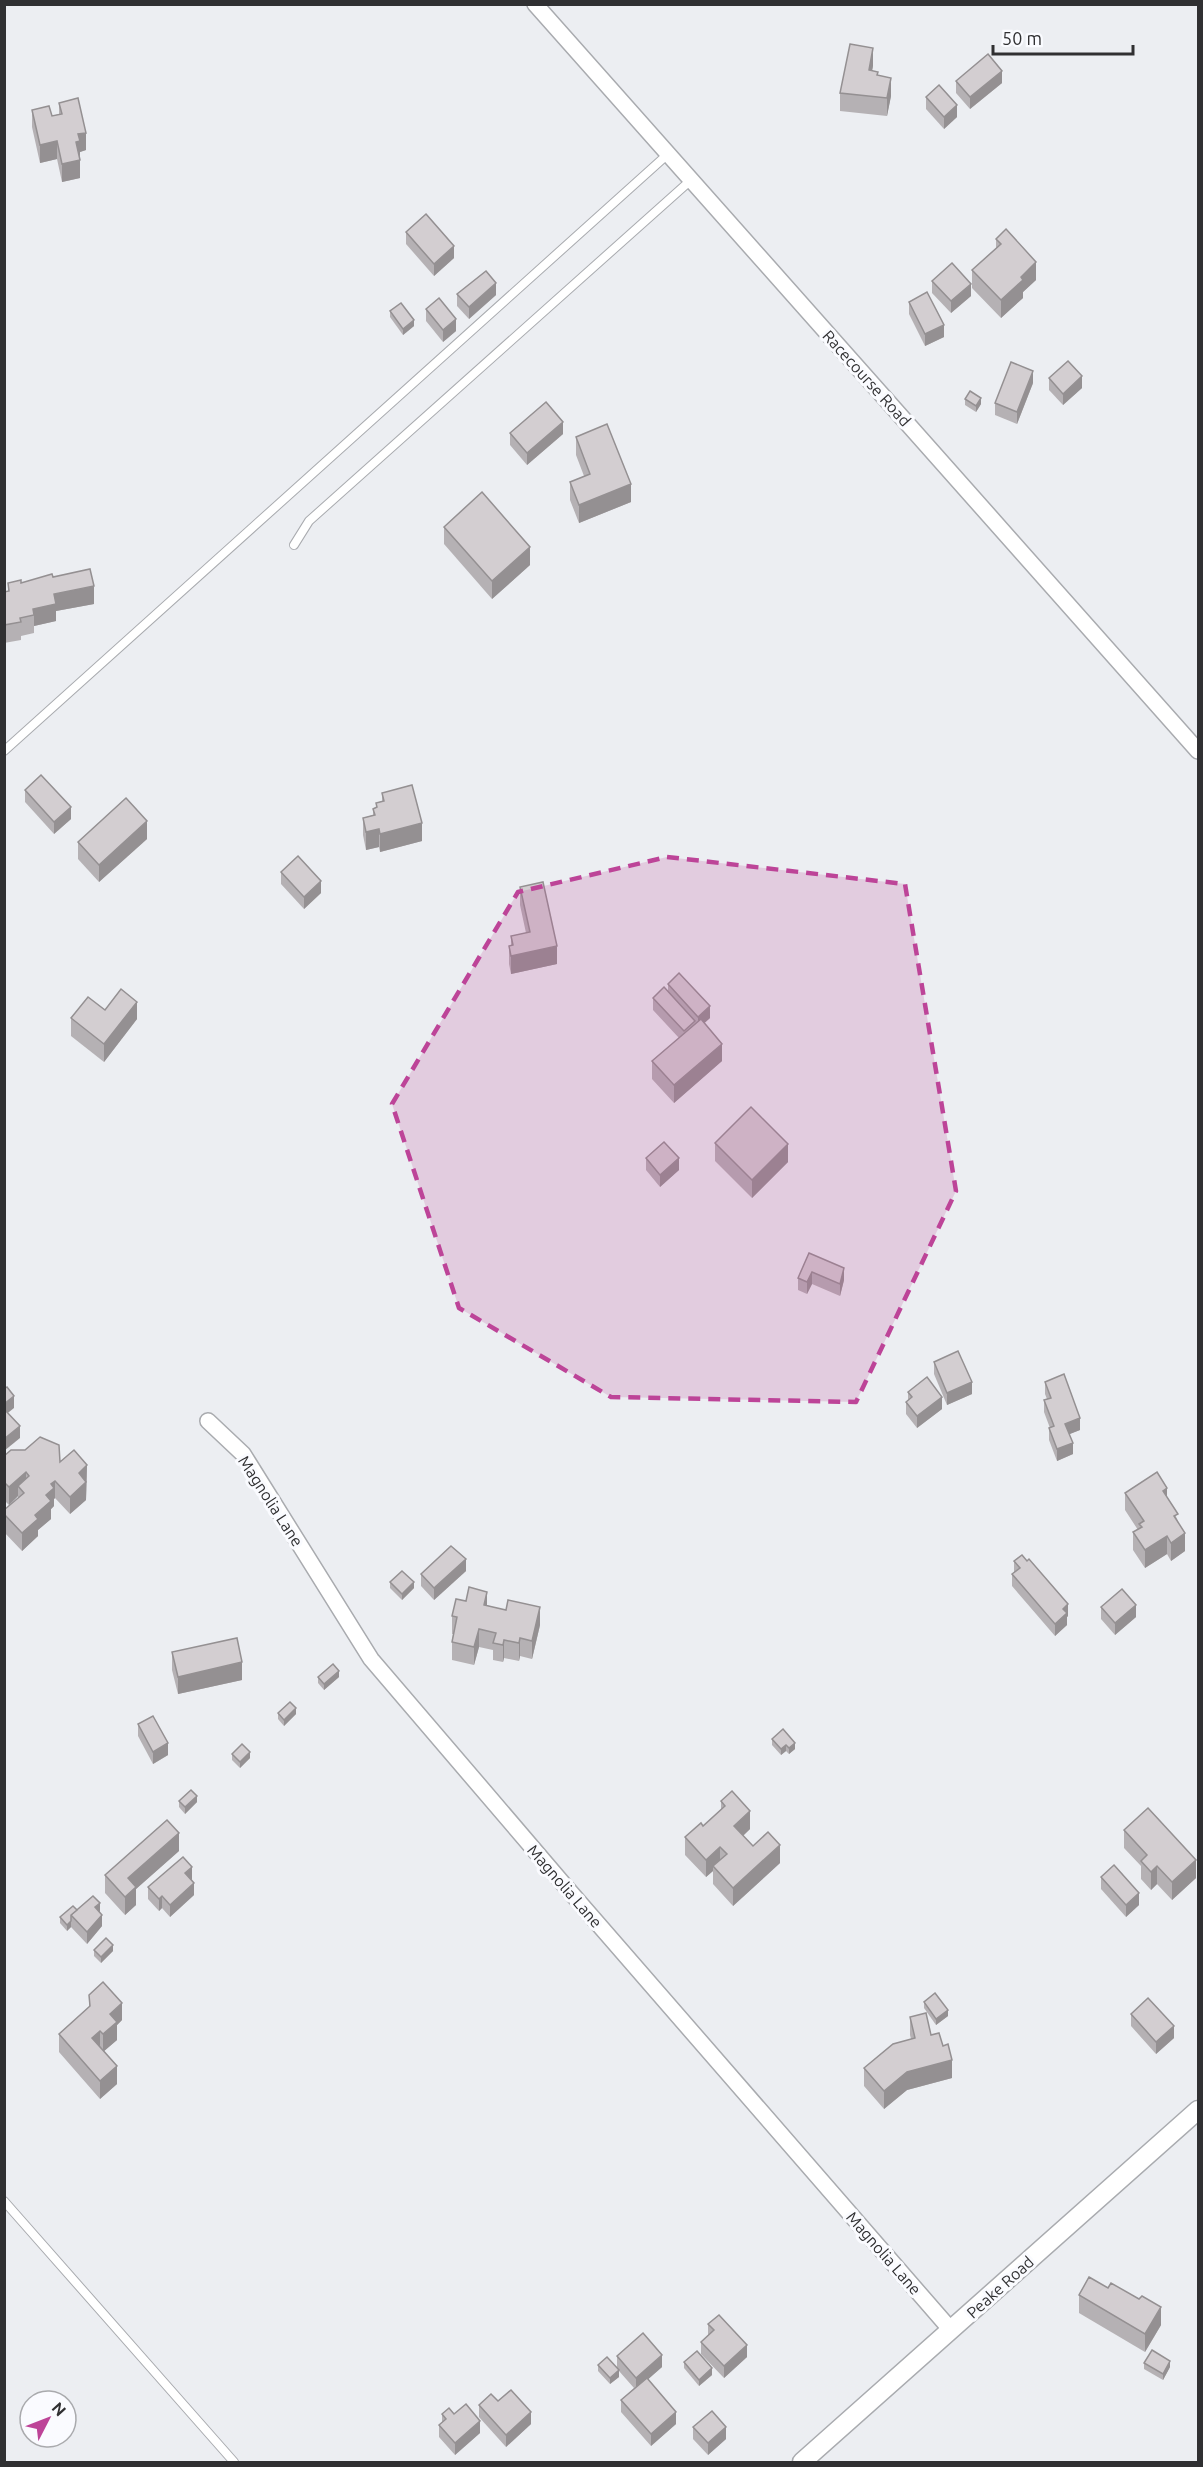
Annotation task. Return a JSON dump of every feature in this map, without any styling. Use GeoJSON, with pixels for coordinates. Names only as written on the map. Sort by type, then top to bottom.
{"type":"FeatureCollection","features":[{"type":"Feature","properties":{"kind":"street","name":"Racecourse Road"},"geometry":{"type":"LineString","coordinates":[[535,4],[1198,751]]}},
{"type":"Feature","properties":{"kind":"street","name":"Magnolia Lane"},"geometry":{"type":"LineString","coordinates":[[208,1421],[243,1454],[371,1659],[951,2330]]}},
{"type":"Feature","properties":{"kind":"street","name":"Peake Road"},"geometry":{"type":"LineString","coordinates":[[802,2463],[1198,2110]]}},
{"type":"Feature","properties":{"kind":"lane"},"geometry":{"type":"LineString","coordinates":[[4,751],[668,154]]}},
{"type":"Feature","properties":{"kind":"lane"},"geometry":{"type":"LineString","coordinates":[[294,545],[309,521],[691,180]]}},
{"type":"Feature","properties":{"kind":"lane"},"geometry":{"type":"LineString","coordinates":[[4,2201],[234,2463]]}},
{"type":"Feature","properties":{"kind":"highlighted area"},"geometry":{"type":"Polygon","coordinates":[[[667,857],[905,884],[956,1191],[856,1402],[611,1397],[459,1308],[392,1104],[518,892],[667,857]]]}},
{"type":"Feature","properties":{"kind":"building"},"geometry":{"type":"Polygon","coordinates":[[[850,44],[873,48],[869,70],[878,72],[877,75],[891,78],[887,98],[840,93],[850,44]]]}},
{"type":"Feature","properties":{"kind":"building"},"geometry":{"type":"Polygon","coordinates":[[[988,54],[1002,71],[970,97],[956,81],[988,54]]]}},
{"type":"Feature","properties":{"kind":"building"},"geometry":{"type":"Polygon","coordinates":[[[939,85],[957,105],[944,117],[926,97],[939,85]]]}},
{"type":"Feature","properties":{"kind":"building"},"geometry":{"type":"Polygon","coordinates":[[[78,98],[86,133],[78,134],[80,141],[76,142],[80,160],[62,164],[57,141],[40,145],[32,110],[49,106],[52,116],[62,114],[59,103],[78,98]]]}},
{"type":"Feature","properties":{"kind":"building"},"geometry":{"type":"Polygon","coordinates":[[[426,214],[454,246],[434,264],[406,232],[426,214]]]}},
{"type":"Feature","properties":{"kind":"building"},"geometry":{"type":"Polygon","coordinates":[[[1006,229],[1036,262],[1021,277],[1023,280],[1001,300],[972,270],[1001,244],[996,239],[1006,229]]]}},
{"type":"Feature","properties":{"kind":"building"},"geometry":{"type":"Polygon","coordinates":[[[952,263],[971,284],[951,301],[932,281],[952,263]]]}},
{"type":"Feature","properties":{"kind":"building"},"geometry":{"type":"Polygon","coordinates":[[[486,271],[496,283],[469,307],[457,294],[486,271]]]}},
{"type":"Feature","properties":{"kind":"building"},"geometry":{"type":"Polygon","coordinates":[[[927,292],[944,325],[925,334],[909,302],[927,292]]]}},
{"type":"Feature","properties":{"kind":"building"},"geometry":{"type":"Polygon","coordinates":[[[439,298],[456,319],[443,330],[426,309],[439,298]]]}},
{"type":"Feature","properties":{"kind":"building"},"geometry":{"type":"Polygon","coordinates":[[[401,303],[414,320],[403,329],[390,311],[401,303]]]}},
{"type":"Feature","properties":{"kind":"building"},"geometry":{"type":"Polygon","coordinates":[[[1068,361],[1082,376],[1063,394],[1049,378],[1068,361]]]}},
{"type":"Feature","properties":{"kind":"building"},"geometry":{"type":"Polygon","coordinates":[[[1011,362],[1033,371],[1017,412],[995,403],[1011,362]]]}},
{"type":"Feature","properties":{"kind":"building"},"geometry":{"type":"Polygon","coordinates":[[[970,391],[981,398],[976,406],[965,399],[970,391]]]}},
{"type":"Feature","properties":{"kind":"building"},"geometry":{"type":"Polygon","coordinates":[[[546,402],[563,422],[527,453],[510,433],[546,402]]]}},
{"type":"Feature","properties":{"kind":"building"},"geometry":{"type":"Polygon","coordinates":[[[607,424],[631,484],[579,505],[570,482],[590,474],[576,437],[607,424]]]}},
{"type":"Feature","properties":{"kind":"building"},"geometry":{"type":"Polygon","coordinates":[[[482,492],[530,547],[492,581],[444,527],[482,492]]]}},
{"type":"Feature","properties":{"kind":"building"},"geometry":{"type":"Polygon","coordinates":[[[90,569],[94,586],[54,594],[56,604],[33,609],[34,615],[20,618],[21,622],[4,625],[4,592],[9,591],[8,583],[21,580],[21,583],[52,574],[53,577],[90,569]]]}},
{"type":"Feature","properties":{"kind":"building"},"geometry":{"type":"Polygon","coordinates":[[[41,775],[71,807],[54,822],[25,790],[41,775]]]}},
{"type":"Feature","properties":{"kind":"building"},"geometry":{"type":"Polygon","coordinates":[[[412,785],[422,823],[380,834],[379,829],[366,832],[363,818],[375,815],[373,809],[377,807],[376,803],[384,801],[382,793],[412,785]]]}},
{"type":"Feature","properties":{"kind":"building"},"geometry":{"type":"Polygon","coordinates":[[[126,798],[147,821],[99,865],[78,842],[126,798]]]}},
{"type":"Feature","properties":{"kind":"building"},"geometry":{"type":"Polygon","coordinates":[[[298,856],[321,881],[304,897],[281,872],[298,856]]]}},
{"type":"Feature","properties":{"kind":"building"},"geometry":{"type":"Polygon","coordinates":[[[543,882],[557,946],[511,956],[509,946],[513,945],[511,936],[530,932],[520,887],[543,882]]]}},
{"type":"Feature","properties":{"kind":"building"},"geometry":{"type":"Polygon","coordinates":[[[679,973],[710,1006],[698,1017],[668,984],[679,973]]]}},
{"type":"Feature","properties":{"kind":"building"},"geometry":{"type":"Polygon","coordinates":[[[664,987],[695,1021],[684,1031],[653,998],[664,987]]]}},
{"type":"Feature","properties":{"kind":"building"},"geometry":{"type":"Polygon","coordinates":[[[121,989],[137,1002],[104,1044],[71,1018],[88,997],[105,1010],[121,989]]]}},
{"type":"Feature","properties":{"kind":"building"},"geometry":{"type":"Polygon","coordinates":[[[701,1019],[722,1044],[674,1085],[652,1061],[701,1019]]]}},
{"type":"Feature","properties":{"kind":"building"},"geometry":{"type":"Polygon","coordinates":[[[751,1107],[788,1144],[752,1180],[715,1143],[751,1107]]]}},
{"type":"Feature","properties":{"kind":"building"},"geometry":{"type":"Polygon","coordinates":[[[664,1142],[679,1158],[660,1175],[646,1158],[664,1142]]]}},
{"type":"Feature","properties":{"kind":"building"},"geometry":{"type":"Polygon","coordinates":[[[809,1253],[844,1268],[840,1284],[812,1272],[807,1282],[798,1278],[809,1253]]]}},
{"type":"Feature","properties":{"kind":"building"},"geometry":{"type":"Polygon","coordinates":[[[958,1351],[972,1382],[947,1393],[934,1362],[958,1351]]]}},
{"type":"Feature","properties":{"kind":"building"},"geometry":{"type":"Polygon","coordinates":[[[1064,1374],[1080,1418],[1065,1424],[1073,1443],[1057,1449],[1049,1428],[1054,1426],[1044,1400],[1051,1398],[1045,1382],[1064,1374]]]}},
{"type":"Feature","properties":{"kind":"building"},"geometry":{"type":"Polygon","coordinates":[[[927,1377],[942,1397],[917,1416],[906,1402],[912,1397],[908,1392],[927,1377]]]}},
{"type":"Feature","properties":{"kind":"building"},"geometry":{"type":"Polygon","coordinates":[[[7,1387],[14,1396],[4,1404],[4,1389],[7,1387]]]}},
{"type":"Feature","properties":{"kind":"building"},"geometry":{"type":"Polygon","coordinates":[[[4,1409],[20,1426],[4,1439],[4,1409]]]}},
{"type":"Feature","properties":{"kind":"building"},"geometry":{"type":"Polygon","coordinates":[[[40,1437],[59,1445],[60,1462],[74,1450],[87,1465],[79,1473],[86,1482],[70,1497],[55,1481],[51,1484],[54,1488],[46,1495],[51,1501],[35,1515],[38,1519],[22,1533],[4,1514],[4,1510],[24,1493],[18,1486],[29,1476],[26,1472],[9,1487],[4,1482],[4,1456],[11,1450],[25,1450],[40,1437]]]}},
{"type":"Feature","properties":{"kind":"building"},"geometry":{"type":"Polygon","coordinates":[[[1157,1472],[1167,1488],[1163,1491],[1178,1514],[1174,1516],[1185,1533],[1171,1543],[1167,1536],[1145,1550],[1133,1532],[1142,1527],[1139,1524],[1144,1521],[1125,1493],[1157,1472]]]}},
{"type":"Feature","properties":{"kind":"building"},"geometry":{"type":"Polygon","coordinates":[[[451,1546],[466,1559],[434,1588],[421,1574],[451,1546]]]}},
{"type":"Feature","properties":{"kind":"building"},"geometry":{"type":"Polygon","coordinates":[[[1022,1555],[1027,1561],[1029,1559],[1068,1604],[1063,1609],[1067,1613],[1055,1624],[1012,1574],[1020,1568],[1014,1561],[1022,1555]]]}},
{"type":"Feature","properties":{"kind":"building"},"geometry":{"type":"Polygon","coordinates":[[[402,1571],[414,1582],[402,1594],[390,1582],[402,1571]]]}},
{"type":"Feature","properties":{"kind":"building"},"geometry":{"type":"Polygon","coordinates":[[[469,1587],[487,1592],[484,1605],[506,1610],[508,1600],[540,1607],[532,1641],[520,1638],[519,1643],[504,1640],[503,1645],[493,1643],[496,1633],[479,1629],[474,1647],[452,1642],[457,1617],[452,1616],[456,1599],[466,1601],[469,1587]]]}},
{"type":"Feature","properties":{"kind":"building"},"geometry":{"type":"Polygon","coordinates":[[[1122,1589],[1136,1605],[1115,1623],[1101,1607],[1122,1589]]]}},
{"type":"Feature","properties":{"kind":"building"},"geometry":{"type":"Polygon","coordinates":[[[237,1638],[242,1662],[178,1677],[172,1652],[237,1638]]]}},
{"type":"Feature","properties":{"kind":"building"},"geometry":{"type":"Polygon","coordinates":[[[333,1664],[339,1671],[324,1684],[318,1677],[333,1664]]]}},
{"type":"Feature","properties":{"kind":"building"},"geometry":{"type":"Polygon","coordinates":[[[290,1702],[296,1708],[284,1720],[278,1713],[290,1702]]]}},
{"type":"Feature","properties":{"kind":"building"},"geometry":{"type":"Polygon","coordinates":[[[153,1716],[168,1743],[153,1752],[138,1724],[153,1716]]]}},
{"type":"Feature","properties":{"kind":"building"},"geometry":{"type":"Polygon","coordinates":[[[783,1729],[795,1743],[789,1748],[786,1745],[781,1749],[772,1739],[783,1729]]]}},
{"type":"Feature","properties":{"kind":"building"},"geometry":{"type":"Polygon","coordinates":[[[242,1744],[250,1752],[240,1762],[232,1754],[242,1744]]]}},
{"type":"Feature","properties":{"kind":"building"},"geometry":{"type":"Polygon","coordinates":[[[191,1790],[197,1796],[185,1807],[179,1801],[191,1790]]]}},
{"type":"Feature","properties":{"kind":"building"},"geometry":{"type":"Polygon","coordinates":[[[732,1791],[750,1811],[734,1826],[753,1846],[768,1832],[780,1845],[733,1888],[713,1866],[727,1854],[720,1847],[706,1860],[685,1837],[701,1823],[703,1826],[725,1806],[721,1801],[732,1791]]]}},
{"type":"Feature","properties":{"kind":"building"},"geometry":{"type":"Polygon","coordinates":[[[1148,1808],[1196,1860],[1172,1882],[1157,1866],[1151,1872],[1141,1861],[1147,1855],[1124,1830],[1148,1808]]]}},
{"type":"Feature","properties":{"kind":"building"},"geometry":{"type":"Polygon","coordinates":[[[167,1820],[179,1833],[128,1878],[136,1887],[125,1897],[105,1875],[167,1820]]]}},
{"type":"Feature","properties":{"kind":"building"},"geometry":{"type":"Polygon","coordinates":[[[183,1857],[192,1867],[185,1873],[194,1883],[170,1905],[162,1896],[159,1899],[148,1887],[183,1857]]]}},
{"type":"Feature","properties":{"kind":"building"},"geometry":{"type":"Polygon","coordinates":[[[1114,1865],[1139,1893],[1126,1905],[1101,1877],[1114,1865]]]}},
{"type":"Feature","properties":{"kind":"building"},"geometry":{"type":"Polygon","coordinates":[[[93,1896],[100,1903],[95,1907],[102,1915],[87,1932],[71,1915],[93,1896]]]}},
{"type":"Feature","properties":{"kind":"building"},"geometry":{"type":"Polygon","coordinates":[[[73,1906],[77,1910],[71,1915],[71,1921],[67,1925],[60,1917],[73,1906]]]}},
{"type":"Feature","properties":{"kind":"building"},"geometry":{"type":"Polygon","coordinates":[[[106,1938],[113,1945],[101,1957],[94,1950],[106,1938]]]}},
{"type":"Feature","properties":{"kind":"building"},"geometry":{"type":"Polygon","coordinates":[[[103,1982],[122,2003],[110,2014],[117,2022],[103,2034],[100,2031],[92,2038],[117,2066],[100,2081],[59,2034],[90,2006],[89,1995],[103,1982]]]}},
{"type":"Feature","properties":{"kind":"building"},"geometry":{"type":"Polygon","coordinates":[[[935,1993],[948,2010],[936,2019],[924,2002],[935,1993]]]}},
{"type":"Feature","properties":{"kind":"building"},"geometry":{"type":"Polygon","coordinates":[[[1148,1998],[1174,2026],[1156,2042],[1131,2014],[1148,1998]]]}},
{"type":"Feature","properties":{"kind":"building"},"geometry":{"type":"Polygon","coordinates":[[[926,2013],[931,2035],[939,2033],[943,2046],[948,2044],[952,2060],[907,2072],[884,2091],[864,2068],[893,2044],[915,2038],[910,2017],[926,2013]]]}},
{"type":"Feature","properties":{"kind":"building"},"geometry":{"type":"Polygon","coordinates":[[[1089,2277],[1108,2288],[1111,2283],[1139,2299],[1142,2296],[1161,2307],[1145,2334],[1079,2295],[1089,2277]]]}},
{"type":"Feature","properties":{"kind":"building"},"geometry":{"type":"Polygon","coordinates":[[[719,2315],[747,2345],[724,2366],[701,2342],[714,2330],[708,2324],[719,2315]]]}},
{"type":"Feature","properties":{"kind":"building"},"geometry":{"type":"Polygon","coordinates":[[[643,2333],[662,2355],[636,2378],[617,2356],[643,2333]]]}},
{"type":"Feature","properties":{"kind":"building"},"geometry":{"type":"Polygon","coordinates":[[[1152,2350],[1170,2361],[1163,2374],[1144,2363],[1152,2350]]]}},
{"type":"Feature","properties":{"kind":"building"},"geometry":{"type":"Polygon","coordinates":[[[697,2351],[712,2368],[699,2380],[684,2362],[697,2351]]]}},
{"type":"Feature","properties":{"kind":"building"},"geometry":{"type":"Polygon","coordinates":[[[607,2357],[619,2370],[610,2378],[598,2365],[607,2357]]]}},
{"type":"Feature","properties":{"kind":"building"},"geometry":{"type":"Polygon","coordinates":[[[647,2378],[676,2412],[651,2434],[621,2400],[647,2378]]]}},
{"type":"Feature","properties":{"kind":"building"},"geometry":{"type":"Polygon","coordinates":[[[511,2390],[531,2412],[506,2435],[479,2405],[491,2394],[498,2401],[511,2390]]]}},
{"type":"Feature","properties":{"kind":"building"},"geometry":{"type":"Polygon","coordinates":[[[466,2404],[480,2421],[455,2443],[439,2425],[446,2419],[442,2414],[449,2408],[454,2414],[466,2404]]]}},
{"type":"Feature","properties":{"kind":"building"},"geometry":{"type":"Polygon","coordinates":[[[712,2411],[726,2427],[708,2443],[693,2427],[712,2411]]]}}]}
